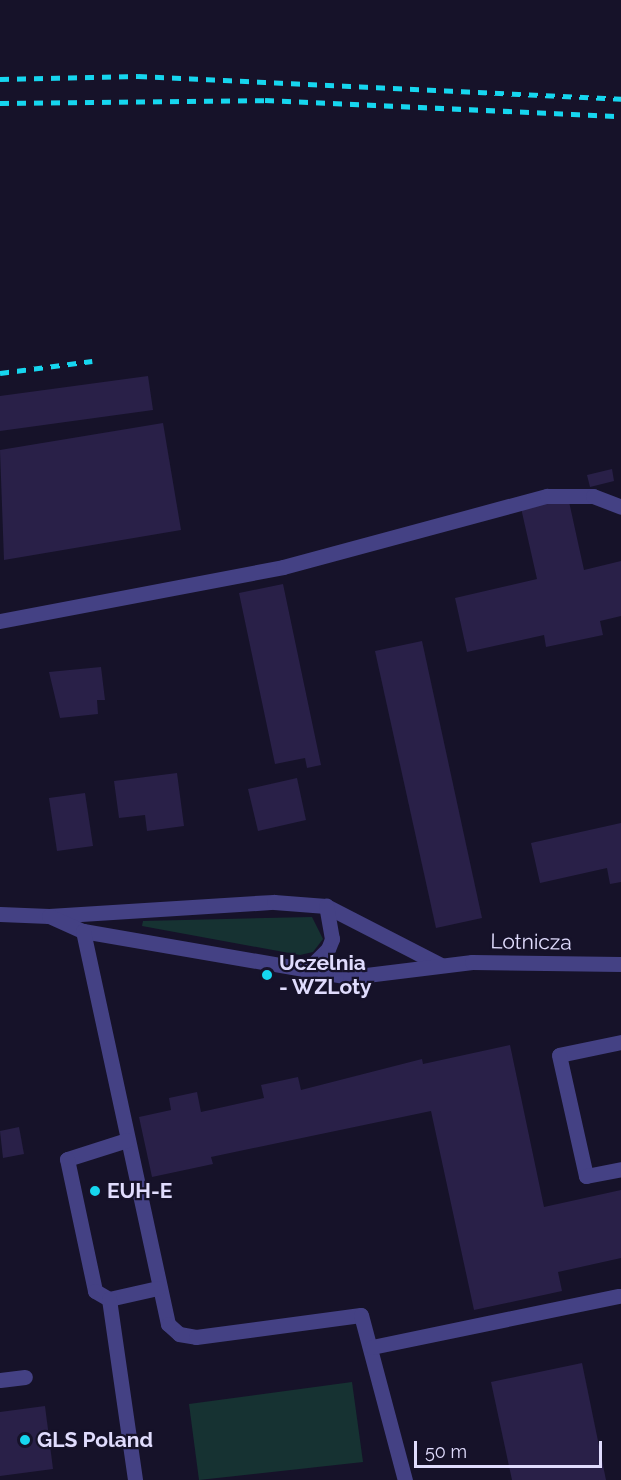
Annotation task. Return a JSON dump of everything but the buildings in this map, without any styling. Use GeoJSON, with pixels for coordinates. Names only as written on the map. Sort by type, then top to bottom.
{"type":"FeatureCollection","features":[{"type":"Feature","properties":{"kind":"street"},"geometry":{"type":"LineString","coordinates":[[0,621],[283,567],[547,496],[593,496],[621,507]]}},
{"type":"Feature","properties":{"kind":"street"},"geometry":{"type":"LineString","coordinates":[[0,914],[49,916],[274,902],[326,906],[332,939],[328,950],[306,971]]}},
{"type":"Feature","properties":{"kind":"street","name":"Lotnicza"},"geometry":{"type":"LineString","coordinates":[[326,906],[441,965]]}},
{"type":"Feature","properties":{"kind":"street","name":"Lotnicza"},"geometry":{"type":"LineString","coordinates":[[49,916],[83,931],[350,977],[441,965],[621,963]]}},
{"type":"Feature","properties":{"kind":"street"},"geometry":{"type":"LineString","coordinates":[[83,931],[158,1288],[168,1323],[179,1334],[196,1337],[361,1315],[372,1347],[405,1480]]}},
{"type":"Feature","properties":{"kind":"street"},"geometry":{"type":"LineString","coordinates":[[621,1042],[560,1055],[586,1176],[621,1169]]}},
{"type":"Feature","properties":{"kind":"street"},"geometry":{"type":"LineString","coordinates":[[127,1140],[67,1159],[95,1291],[109,1299],[158,1288]]}},
{"type":"Feature","properties":{"kind":"street"},"geometry":{"type":"LineString","coordinates":[[372,1347],[620,1296]]}},
{"type":"Feature","properties":{"kind":"street"},"geometry":{"type":"LineString","coordinates":[[109,1299],[135,1480]]}},
{"type":"Feature","properties":{"kind":"street"},"geometry":{"type":"LineString","coordinates":[[0,1380],[25,1377]]}},
{"type":"Feature","properties":{"kind":"green space"},"geometry":{"type":"Polygon","coordinates":[[[312,917],[323,939],[313,952],[300,955],[142,926],[143,921],[312,917]]]}},
{"type":"Feature","properties":{"kind":"green space"},"geometry":{"type":"Polygon","coordinates":[[[352,1382],[363,1462],[199,1480],[189,1404],[352,1382]]]}},
{"type":"Feature","properties":{"kind":"railway"},"geometry":{"type":"LineString","coordinates":[[0,79],[138,76],[621,99]]}},
{"type":"Feature","properties":{"kind":"railway"},"geometry":{"type":"LineString","coordinates":[[0,103],[265,100],[621,116]]}},
{"type":"Feature","properties":{"kind":"railway"},"geometry":{"type":"LineString","coordinates":[[0,373],[92,361]]}},
{"type":"Feature","properties":{"kind":"place","name":"Uczelnia - WZLoty"},"geometry":{"type":"Point","coordinates":[267,975]}},
{"type":"Feature","properties":{"kind":"place","name":"EUH-E"},"geometry":{"type":"Point","coordinates":[95,1191]}},
{"type":"Feature","properties":{"kind":"place","name":"GLS Poland"},"geometry":{"type":"Point","coordinates":[25,1440]}}]}
